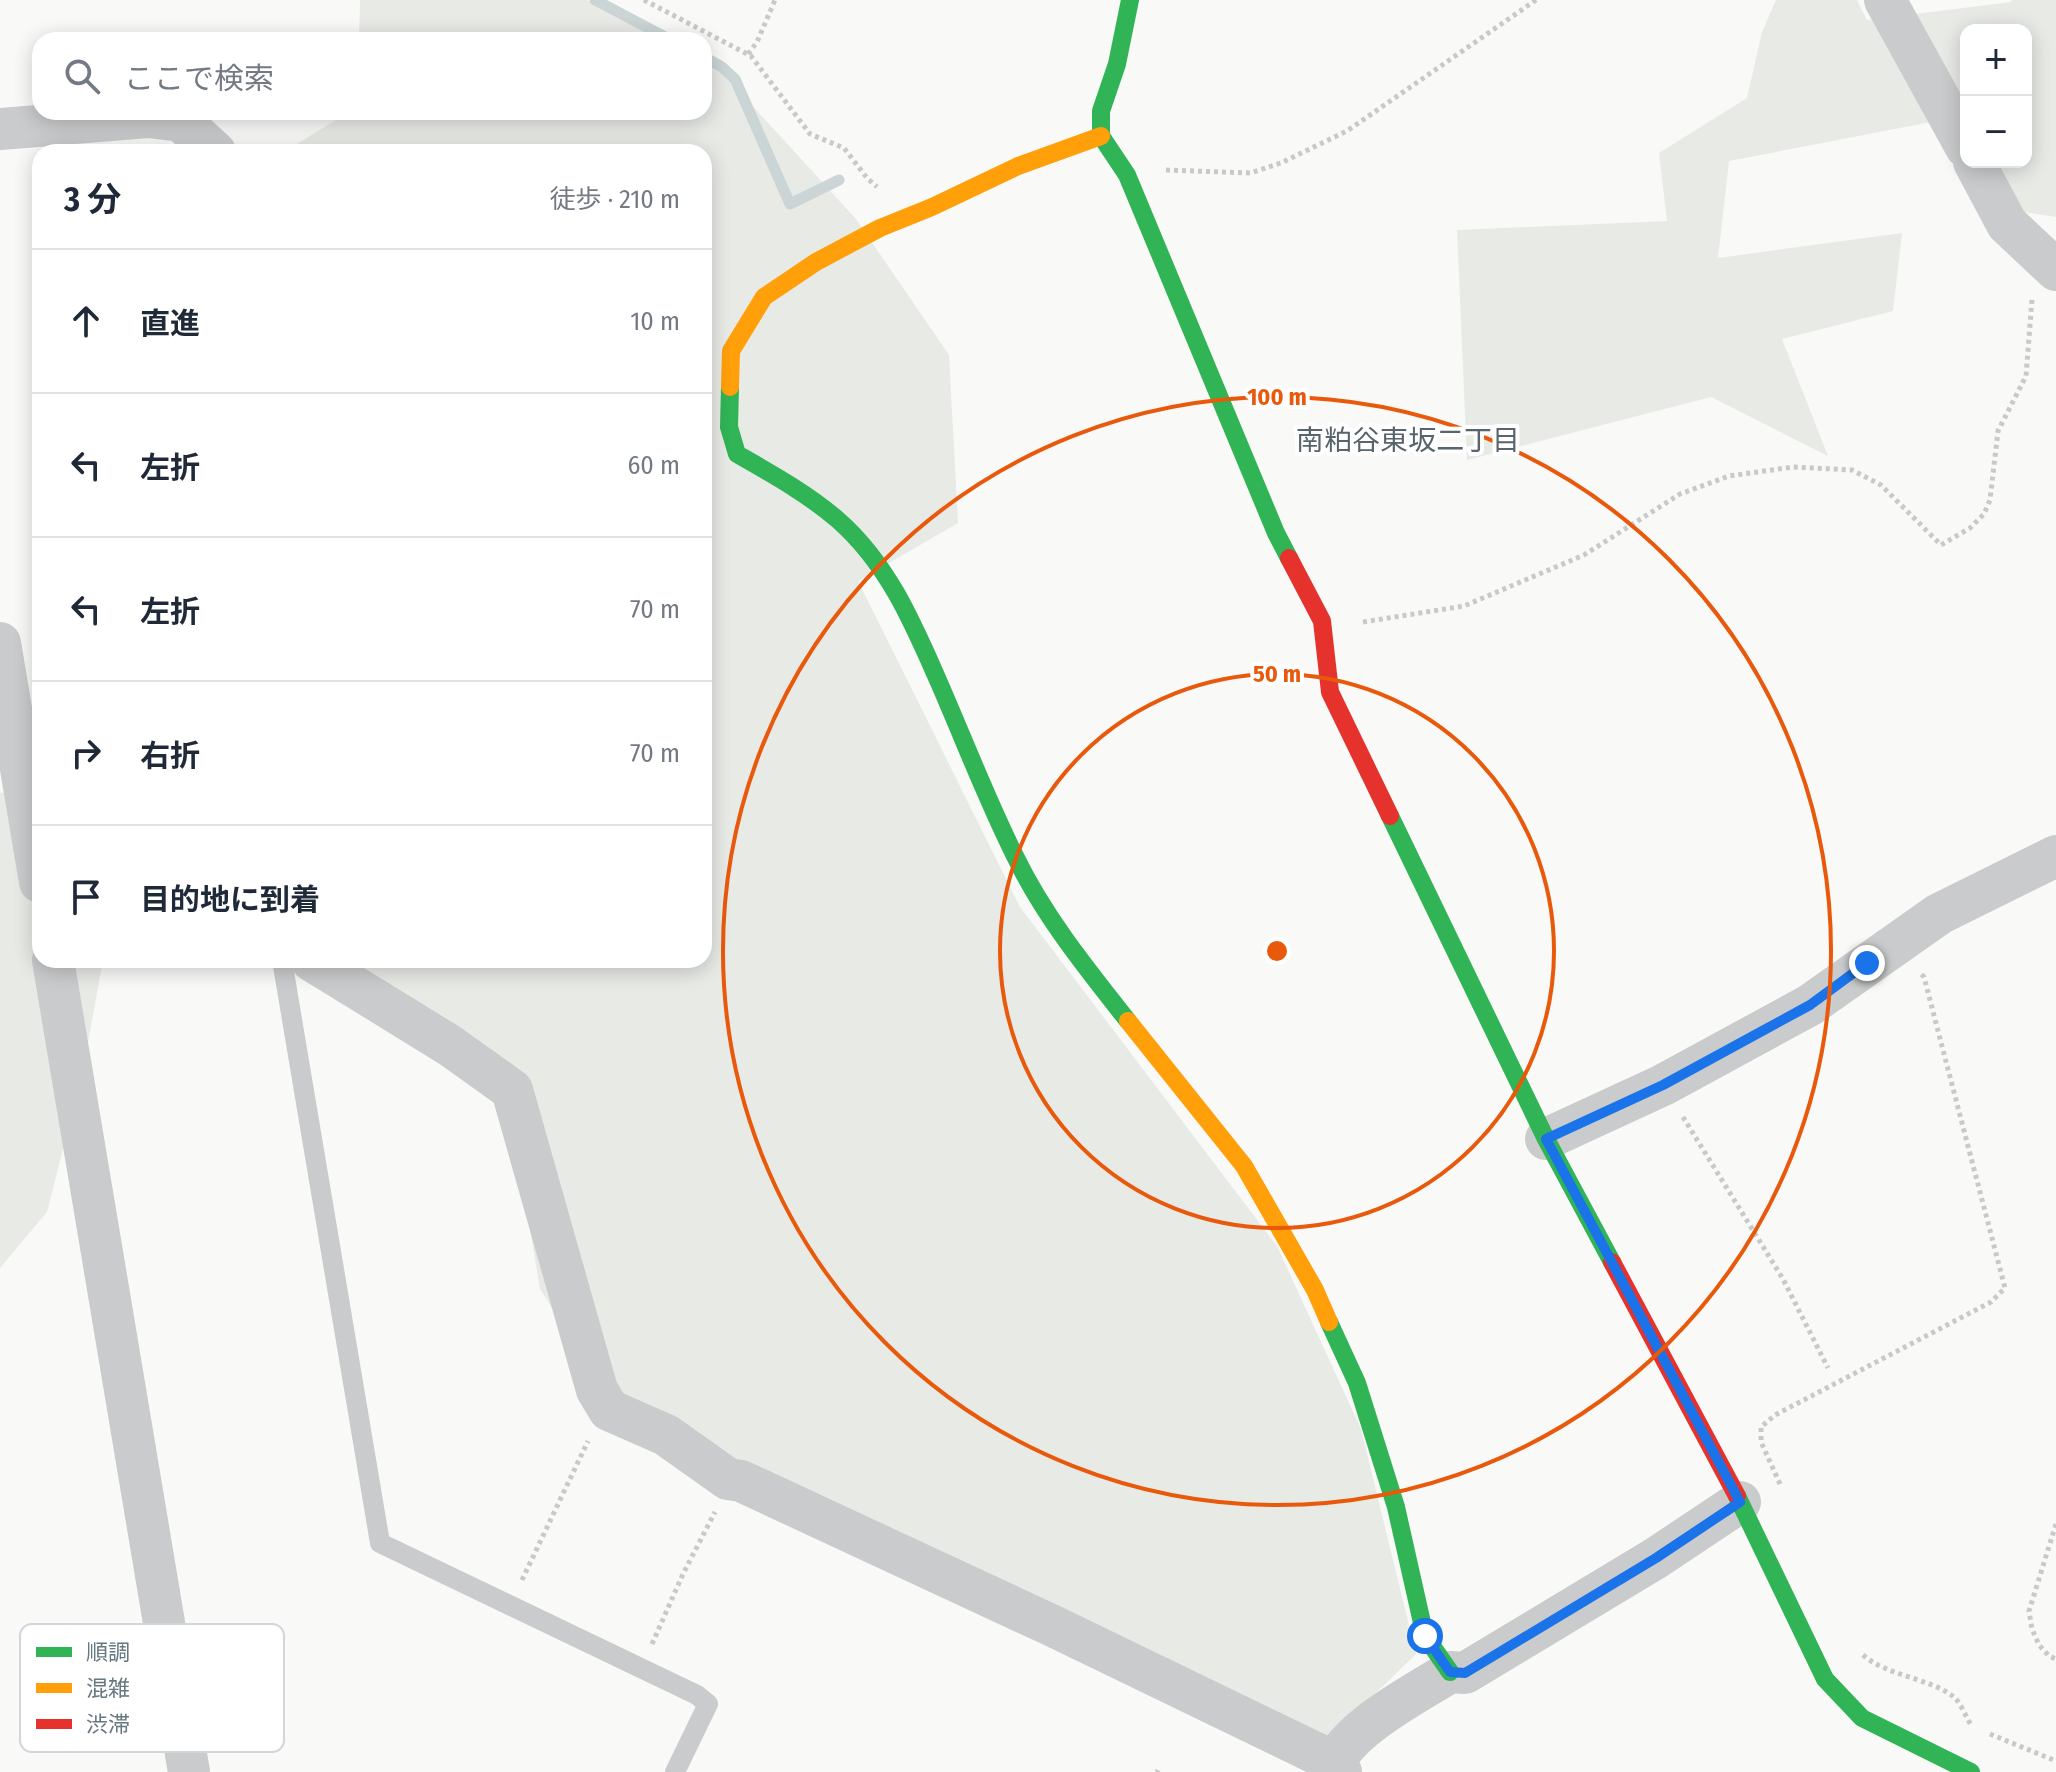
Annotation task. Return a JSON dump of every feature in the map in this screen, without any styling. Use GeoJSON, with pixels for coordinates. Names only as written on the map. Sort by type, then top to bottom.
{"type":"FeatureCollection","features":[{"type":"Feature","properties":{"kind":"street"},"geometry":{"type":"LineString","coordinates":[[1130,0],[1117,64],[1101,111],[1101,136],[1127,175],[1276,533],[1322,621],[1330,692],[1546,1139],[1740,1502],[1825,1679],[1862,1718],[1971,1772]]}},
{"type":"Feature","properties":{"kind":"street"},"geometry":{"type":"LineString","coordinates":[[1885,0],[1960,136]]}},
{"type":"Feature","properties":{"kind":"street"},"geometry":{"type":"LineString","coordinates":[[0,129],[111,120]]}},
{"type":"Feature","properties":{"kind":"street"},"geometry":{"type":"LineString","coordinates":[[173,120],[181,121],[206,144]]}},
{"type":"Feature","properties":{"kind":"street"},"geometry":{"type":"LineString","coordinates":[[1101,136],[1018,166],[880,228],[816,262],[764,297],[731,351],[717,421],[737,454],[788,483],[839,521],[877,562],[908,612],[1015,857],[1044,908],[1075,954],[1244,1166],[1315,1290],[1357,1383],[1396,1507],[1425,1636],[1450,1672]]}},
{"type":"Feature","properties":{"kind":"street"},"geometry":{"type":"LineString","coordinates":[[1977,168],[2007,224],[2046,261]]}},
{"type":"Feature","properties":{"kind":"street"},"geometry":{"type":"LineString","coordinates":[[0,643],[32,834]]}},
{"type":"Feature","properties":{"kind":"street"},"geometry":{"type":"LineString","coordinates":[[1546,1139],[1663,1085],[1810,1005],[1939,914],[2056,856]]}},
{"type":"Feature","properties":{"kind":"street"},"geometry":{"type":"LineString","coordinates":[[54,968],[164,1624]]}},
{"type":"Feature","properties":{"kind":"street"},"geometry":{"type":"LineString","coordinates":[[324,968],[449,1045],[512,1090],[597,1390],[609,1410],[666,1435],[728,1479],[741,1481],[1039,1619],[1336,1769],[1361,1730],[1450,1672],[1465,1673],[1534,1633],[1740,1502]]}},
{"type":"Feature","properties":{"kind":"street"},"geometry":{"type":"LineString","coordinates":[[186,1752],[189,1772]]}},
{"type":"Feature","properties":{"kind":"lane"},"geometry":{"type":"LineString","coordinates":[[283,968],[380,1543],[697,1695],[708,1704],[675,1772]]}},
{"type":"Feature","properties":{"kind":"path"},"geometry":{"type":"LineString","coordinates":[[644,0],[706,32]]}},
{"type":"Feature","properties":{"kind":"path"},"geometry":{"type":"LineString","coordinates":[[748,54],[757,42],[775,0]]}},
{"type":"Feature","properties":{"kind":"path"},"geometry":{"type":"LineString","coordinates":[[1127,175],[1153,169],[1250,173],[1281,163],[1347,131],[1536,0]]}},
{"type":"Feature","properties":{"kind":"path"},"geometry":{"type":"LineString","coordinates":[[712,35],[748,54],[810,134],[844,148],[867,178],[897,205],[914,215]]}},
{"type":"Feature","properties":{"kind":"path"},"geometry":{"type":"LineString","coordinates":[[1323,634],[1375,619],[1464,606],[1584,555],[1680,494],[1729,476],[1793,467],[1852,470],[1881,485],[1941,545],[1970,528],[1984,514],[1990,500],[1998,431],[2026,376],[2046,261]]}},
{"type":"Feature","properties":{"kind":"path"},"geometry":{"type":"LineString","coordinates":[[1781,1485],[1761,1442],[1761,1427],[1991,1302],[2005,1288],[1924,977],[1913,967],[1860,968]]}},
{"type":"Feature","properties":{"kind":"path"},"geometry":{"type":"LineString","coordinates":[[1663,1085],[1783,1279],[1828,1368]]}},
{"type":"Feature","properties":{"kind":"path"},"geometry":{"type":"LineString","coordinates":[[510,1605],[594,1430],[609,1410]]}},
{"type":"Feature","properties":{"kind":"path"},"geometry":{"type":"LineString","coordinates":[[641,1668],[683,1574],[732,1480]]}},
{"type":"Feature","properties":{"kind":"path"},"geometry":{"type":"LineString","coordinates":[[2056,1524],[2029,1611],[2039,1645],[2056,1659]]}},
{"type":"Feature","properties":{"kind":"path"},"geometry":{"type":"LineString","coordinates":[[1862,1655],[1874,1665],[1955,1698],[1972,1726]]}},
{"type":"Feature","properties":{"kind":"shaded area"},"geometry":{"type":"Polygon","coordinates":[[[360,0],[586,0],[661,32],[359,32],[360,0]]]}},
{"type":"Feature","properties":{"kind":"shaded area"},"geometry":{"type":"Polygon","coordinates":[[[1776,0],[1857,0],[1867,20],[2012,0],[2056,0],[2056,217],[2006,209],[1987,168],[2032,168],[2032,24],[1960,24],[1960,116],[1729,161],[1718,258],[1902,233],[1893,311],[1782,339],[1828,456],[1711,397],[1467,460],[1457,230],[1667,221],[1659,153],[1747,98],[1762,32],[1776,0]]]}},
{"type":"Feature","properties":{"kind":"shaded area"},"geometry":{"type":"Polygon","coordinates":[[[712,62],[856,219],[949,355],[958,523],[858,581],[1020,907],[1277,1246],[1361,1429],[1416,1654],[1320,1747],[614,1406],[540,1289],[518,1157],[495,1054],[340,968],[712,968],[712,144],[297,144],[336,120],[712,120],[712,62]]]}},
{"type":"Feature","properties":{"kind":"shaded area"},"geometry":{"type":"Polygon","coordinates":[[[32,786],[32,968],[102,968],[82,1075],[47,1212],[0,1268],[0,793],[32,786]]]}},
{"type":"Feature","properties":{"kind":"waterway"},"geometry":{"type":"LineString","coordinates":[[595,0],[656,32]]}},
{"type":"Feature","properties":{"kind":"waterway"},"geometry":{"type":"LineString","coordinates":[[712,61],[735,79],[790,204],[839,180]]}},
{"type":"Feature","properties":{"kind":"traffic: fast"},"geometry":{"type":"LineString","coordinates":[[1130,0],[1117,64],[1101,111],[1101,136],[1127,175],[1289,558]]}},
{"type":"Feature","properties":{"kind":"traffic: fast"},"geometry":{"type":"LineString","coordinates":[[730,387],[729,427],[737,454],[789,485],[838,520],[871,555],[884,574],[918,635],[994,812],[1026,878],[1067,941],[1128,1021]]}},
{"type":"Feature","properties":{"kind":"traffic: fast"},"geometry":{"type":"LineString","coordinates":[[1390,816],[1546,1139],[1612,1262]]}},
{"type":"Feature","properties":{"kind":"traffic: fast"},"geometry":{"type":"LineString","coordinates":[[1329,1322],[1357,1383],[1396,1507],[1425,1636],[1450,1672]]}},
{"type":"Feature","properties":{"kind":"traffic: fast"},"geometry":{"type":"LineString","coordinates":[[1737,1496],[1825,1679],[1862,1718],[1971,1772]]}},
{"type":"Feature","properties":{"kind":"traffic: slow"},"geometry":{"type":"LineString","coordinates":[[730,387],[731,351],[764,297],[816,262],[880,228],[1018,166],[1101,136]]}},
{"type":"Feature","properties":{"kind":"traffic: slow"},"geometry":{"type":"LineString","coordinates":[[1128,1021],[1244,1166],[1315,1290],[1329,1322]]}},
{"type":"Feature","properties":{"kind":"traffic: jam"},"geometry":{"type":"LineString","coordinates":[[1289,558],[1322,621],[1330,692],[1390,816]]}},
{"type":"Feature","properties":{"kind":"traffic: jam"},"geometry":{"type":"LineString","coordinates":[[1612,1262],[1737,1496]]}},
{"type":"Feature","properties":{"kind":"district","name":"南粕谷東坂二丁目"},"geometry":{"type":"Point","coordinates":[1408,440]}},
{"type":"Feature","properties":{"kind":"route"},"geometry":{"type":"LineString","coordinates":[[1425,1636],[1450,1672],[1465,1673],[1656,1558],[1740,1502],[1546,1139],[1663,1085],[1810,1005],[1867,963]]}}]}
